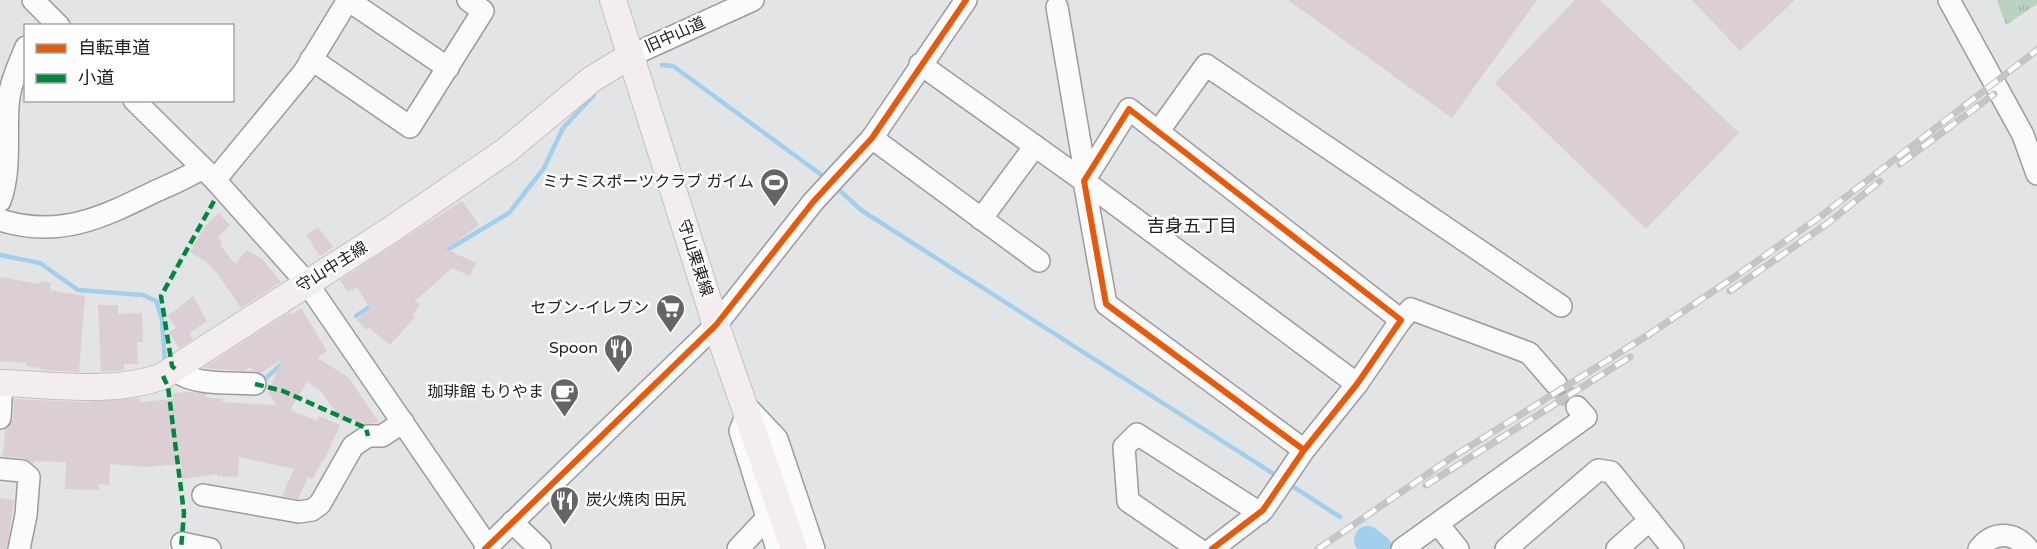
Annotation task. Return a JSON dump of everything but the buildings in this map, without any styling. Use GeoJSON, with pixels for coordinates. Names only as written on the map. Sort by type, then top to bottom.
{"type":"FeatureCollection","features":[{"type":"Feature","properties":{"kind":"main road","name":"守山栗東線"},"geometry":{"type":"LineString","coordinates":[[613,0],[716,325],[795,549]]}},
{"type":"Feature","properties":{"kind":"main road","name":"守山中主線"},"geometry":{"type":"LineString","coordinates":[[1,383],[72,386],[136,383],[150,381],[175,369],[392,229],[507,150],[592,79],[630,56]]}},
{"type":"Feature","properties":{"kind":"street"},"geometry":{"type":"LineString","coordinates":[[0,220],[27,226],[84,224],[184,180],[208,174],[311,59],[348,0],[448,68]]}},
{"type":"Feature","properties":{"kind":"street"},"geometry":{"type":"LineString","coordinates":[[311,59],[410,127],[483,11],[468,0]]}},
{"type":"Feature","properties":{"kind":"street","name":"旧中山道"},"geometry":{"type":"LineString","coordinates":[[630,56],[753,0]]}},
{"type":"Feature","properties":{"kind":"street"},"geometry":{"type":"LineString","coordinates":[[136,102],[208,174],[306,284],[403,422],[486,548],[716,325],[831,182],[872,138],[920,64],[966,0]]}},
{"type":"Feature","properties":{"kind":"street"},"geometry":{"type":"LineString","coordinates":[[1949,0],[2030,142],[2037,174]]}},
{"type":"Feature","properties":{"kind":"street"},"geometry":{"type":"LineString","coordinates":[[1057,7],[1106,304],[1304,450]]}},
{"type":"Feature","properties":{"kind":"street"},"geometry":{"type":"LineString","coordinates":[[0,201],[6,173],[8,104],[13,81],[24,52]]}},
{"type":"Feature","properties":{"kind":"street"},"geometry":{"type":"LineString","coordinates":[[920,64],[1085,180],[1357,384]]}},
{"type":"Feature","properties":{"kind":"street"},"geometry":{"type":"LineString","coordinates":[[1158,132],[1206,65],[1561,306]]}},
{"type":"Feature","properties":{"kind":"street"},"geometry":{"type":"LineString","coordinates":[[1085,180],[1129,109],[1401,320]]}},
{"type":"Feature","properties":{"kind":"street"},"geometry":{"type":"LineString","coordinates":[[872,138],[1039,261]]}},
{"type":"Feature","properties":{"kind":"street"},"geometry":{"type":"LineString","coordinates":[[981,219],[1035,146]]}},
{"type":"Feature","properties":{"kind":"street"},"geometry":{"type":"LineString","coordinates":[[1212,549],[1260,513],[1285,481],[1304,450],[1357,384],[1411,309],[1529,353],[1556,384]]}},
{"type":"Feature","properties":{"kind":"street"},"geometry":{"type":"LineString","coordinates":[[175,369],[179,375],[192,380],[255,384]]}},
{"type":"Feature","properties":{"kind":"street"},"geometry":{"type":"LineString","coordinates":[[0,418],[1,383]]}},
{"type":"Feature","properties":{"kind":"street"},"geometry":{"type":"LineString","coordinates":[[1402,549],[1586,417],[1577,407]]}},
{"type":"Feature","properties":{"kind":"street"},"geometry":{"type":"LineString","coordinates":[[745,408],[740,431],[777,549]]}},
{"type":"Feature","properties":{"kind":"street"},"geometry":{"type":"LineString","coordinates":[[745,408],[777,439],[814,549]]}},
{"type":"Feature","properties":{"kind":"street"},"geometry":{"type":"LineString","coordinates":[[203,495],[299,512],[312,510],[320,504],[353,446],[368,436],[382,436],[403,422]]}},
{"type":"Feature","properties":{"kind":"street"},"geometry":{"type":"LineString","coordinates":[[1198,549],[1128,501],[1124,447],[1137,434],[1260,513]]}},
{"type":"Feature","properties":{"kind":"street"},"geometry":{"type":"LineString","coordinates":[[0,469],[22,471],[29,477],[26,515],[19,549]]}},
{"type":"Feature","properties":{"kind":"street"},"geometry":{"type":"LineString","coordinates":[[1506,549],[1598,471],[1611,472],[1673,549]]}},
{"type":"Feature","properties":{"kind":"street"},"geometry":{"type":"LineString","coordinates":[[738,549],[766,519]]}},
{"type":"Feature","properties":{"kind":"street"},"geometry":{"type":"LineString","coordinates":[[1617,549],[1650,520]]}},
{"type":"Feature","properties":{"kind":"street"},"geometry":{"type":"LineString","coordinates":[[512,522],[540,549]]}},
{"type":"Feature","properties":{"kind":"street"},"geometry":{"type":"LineString","coordinates":[[1438,524],[1458,549]]}},
{"type":"Feature","properties":{"kind":"street"},"geometry":{"type":"LineString","coordinates":[[1980,549],[1987,539],[2006,534],[2022,541],[2028,549]]}},
{"type":"Feature","properties":{"kind":"street"},"geometry":{"type":"LineString","coordinates":[[183,543],[210,549]]}},
{"type":"Feature","properties":{"kind":"green space"},"geometry":{"type":"Polygon","coordinates":[[[1997,0],[2037,0],[2037,4],[2006,25],[1997,0]]]}},
{"type":"Feature","properties":{"kind":"waterway"},"geometry":{"type":"LineString","coordinates":[[662,65],[673,66],[827,179]]}},
{"type":"Feature","properties":{"kind":"waterway"},"geometry":{"type":"LineString","coordinates":[[444,252],[509,213],[544,168],[563,128],[594,95]]}},
{"type":"Feature","properties":{"kind":"waterway"},"geometry":{"type":"LineString","coordinates":[[836,187],[861,210],[1280,478]]}},
{"type":"Feature","properties":{"kind":"waterway"},"geometry":{"type":"LineString","coordinates":[[0,255],[40,263],[78,290],[143,295],[156,301],[162,319],[165,364]]}},
{"type":"Feature","properties":{"kind":"waterway"},"geometry":{"type":"LineString","coordinates":[[356,316],[372,305]]}},
{"type":"Feature","properties":{"kind":"waterway"},"geometry":{"type":"LineString","coordinates":[[260,383],[283,363]]}},
{"type":"Feature","properties":{"kind":"waterway"},"geometry":{"type":"LineString","coordinates":[[1289,484],[1340,517]]}},
{"type":"Feature","properties":{"kind":"waterway"},"geometry":{"type":"LineString","coordinates":[[1368,540],[1379,549]]}},
{"type":"Feature","properties":{"kind":"tunnel"},"geometry":{"type":"LineString","coordinates":[[1556,384],[1577,407]]}},
{"type":"Feature","properties":{"kind":"railway"},"geometry":{"type":"LineString","coordinates":[[1318,549],[1451,458],[1648,335],[1736,276],[1821,216],[2037,50]]}},
{"type":"Feature","properties":{"kind":"railway"},"geometry":{"type":"LineString","coordinates":[[1900,164],[1994,94]]}},
{"type":"Feature","properties":{"kind":"railway"},"geometry":{"type":"LineString","coordinates":[[1730,291],[1828,223],[1880,181]]}},
{"type":"Feature","properties":{"kind":"railway"},"geometry":{"type":"LineString","coordinates":[[1426,485],[1630,357]]}},
{"type":"Feature","properties":{"kind":"marked path"},"geometry":{"type":"LineString","coordinates":[[175,369],[172,366],[161,296],[214,201]]}},
{"type":"Feature","properties":{"kind":"marked path"},"geometry":{"type":"LineString","coordinates":[[163,376],[168,387],[184,513],[181,549]]}},
{"type":"Feature","properties":{"kind":"marked path"},"geometry":{"type":"LineString","coordinates":[[255,384],[283,391],[366,428],[368,436]]}},
{"type":"Feature","properties":{"kind":"cycle path"},"geometry":{"type":"LineString","coordinates":[[485,549],[716,325],[813,202],[872,138],[966,0]]}},
{"type":"Feature","properties":{"kind":"cycle path"},"geometry":{"type":"LineString","coordinates":[[1212,549],[1263,510],[1304,450],[1357,384],[1401,320],[1129,109],[1084,181],[1106,304],[1304,450]]}},
{"type":"Feature","properties":{"kind":"place","name":"ミナミスポーツクラブ ガイム"},"geometry":{"type":"Point","coordinates":[775,208]}},
{"type":"Feature","properties":{"kind":"place","name":"セブン-イレブン"},"geometry":{"type":"Point","coordinates":[670,334]}},
{"type":"Feature","properties":{"kind":"place","name":"Spoon"},"geometry":{"type":"Point","coordinates":[619,374]}},
{"type":"Feature","properties":{"kind":"place","name":"珈琲館 もりやま"},"geometry":{"type":"Point","coordinates":[565,418]}},
{"type":"Feature","properties":{"kind":"place","name":"炭火焼肉 田尻"},"geometry":{"type":"Point","coordinates":[565,526]}},
{"type":"Feature","properties":{"kind":"district","name":"吉身五丁目"},"geometry":{"type":"Point","coordinates":[1192,226]}}]}
